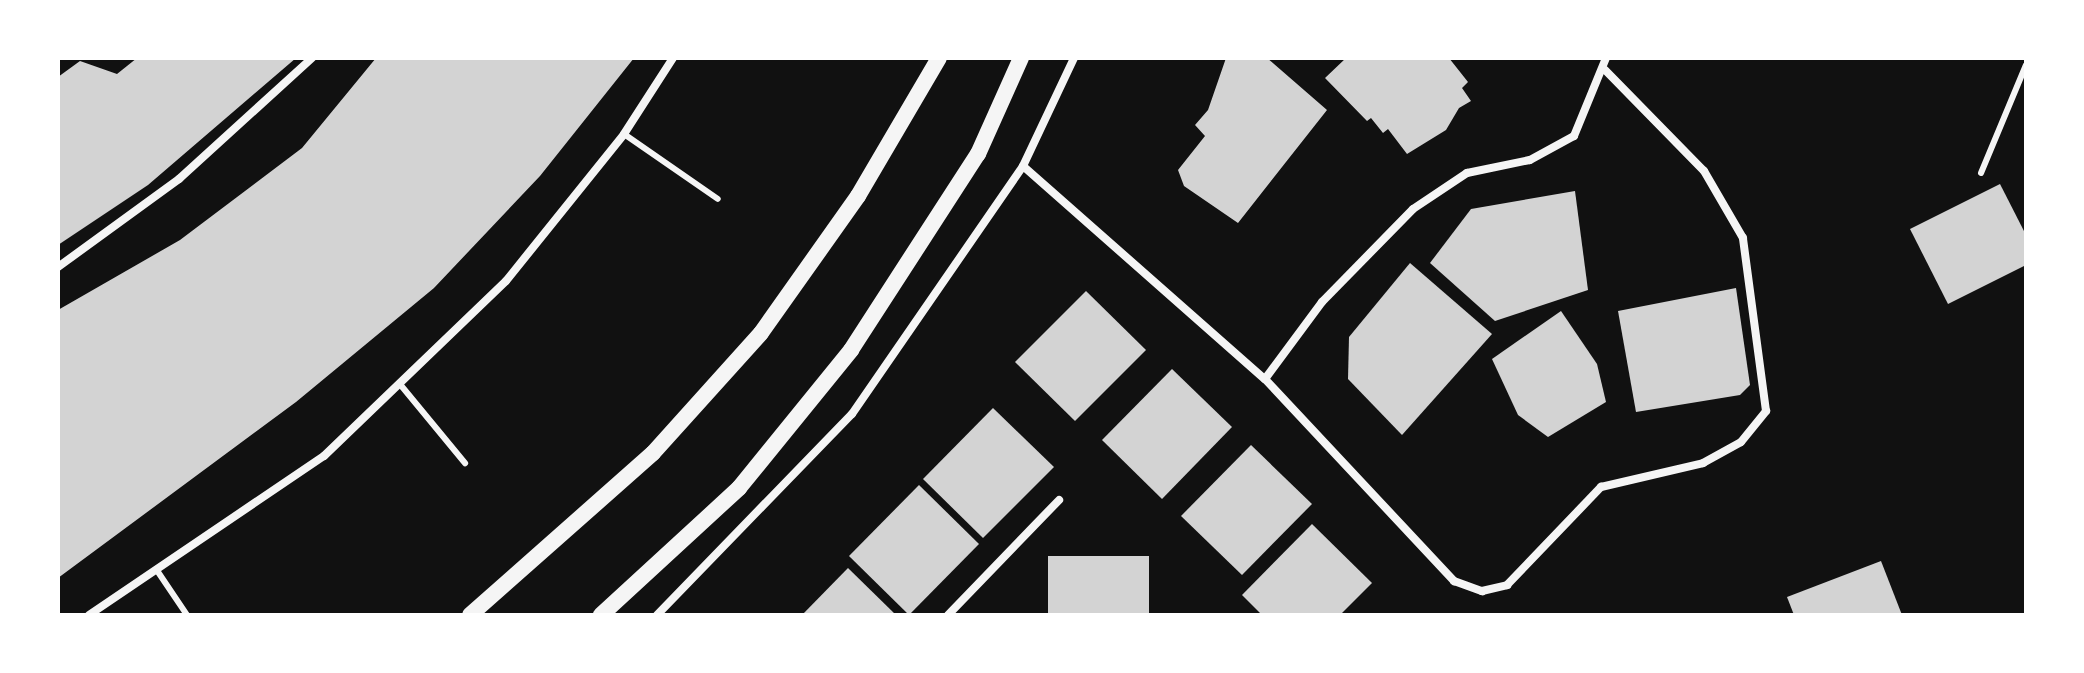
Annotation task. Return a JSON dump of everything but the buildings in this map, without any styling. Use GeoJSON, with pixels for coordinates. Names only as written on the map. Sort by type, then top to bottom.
{"type":"FeatureCollection","features":[{"type":"Feature","properties":{"kind":"main road"},"geometry":{"type":"LineString","coordinates":[[470,615],[653,453],[761,333],[858,196],[939,58]]}},
{"type":"Feature","properties":{"kind":"main road"},"geometry":{"type":"LineString","coordinates":[[601,615],[739,488],[851,350],[978,154],[1021,58]]}},
{"type":"Feature","properties":{"kind":"street"},"geometry":{"type":"LineString","coordinates":[[58,267],[179,179],[312,58]]}},
{"type":"Feature","properties":{"kind":"street"},"geometry":{"type":"LineString","coordinates":[[89,615],[324,456],[506,281],[624,134],[673,58]]}},
{"type":"Feature","properties":{"kind":"street"},"geometry":{"type":"LineString","coordinates":[[657,615],[852,414],[1023,166],[1074,58]]}},
{"type":"Feature","properties":{"kind":"street"},"geometry":{"type":"LineString","coordinates":[[1265,379],[1322,302],[1413,209],[1467,173],[1530,160],[1574,136],[1605,70],[1606,58]]}},
{"type":"Feature","properties":{"kind":"street"},"geometry":{"type":"LineString","coordinates":[[1023,166],[1265,379],[1454,581],[1482,591],[1507,585],[1601,487],[1703,463],[1741,442],[1766,411],[1743,238],[1704,171],[1605,70]]}},
{"type":"Feature","properties":{"kind":"street"},"geometry":{"type":"LineString","coordinates":[[948,615],[1059,500]]}},
{"type":"Feature","properties":{"kind":"lane"},"geometry":{"type":"LineString","coordinates":[[1981,173],[2026,65]]}},
{"type":"Feature","properties":{"kind":"lane"},"geometry":{"type":"LineString","coordinates":[[624,134],[718,199]]}},
{"type":"Feature","properties":{"kind":"lane"},"geometry":{"type":"LineString","coordinates":[[399,383],[465,463]]}},
{"type":"Feature","properties":{"kind":"lane"},"geometry":{"type":"LineString","coordinates":[[156,569],[187,615]]}}]}
